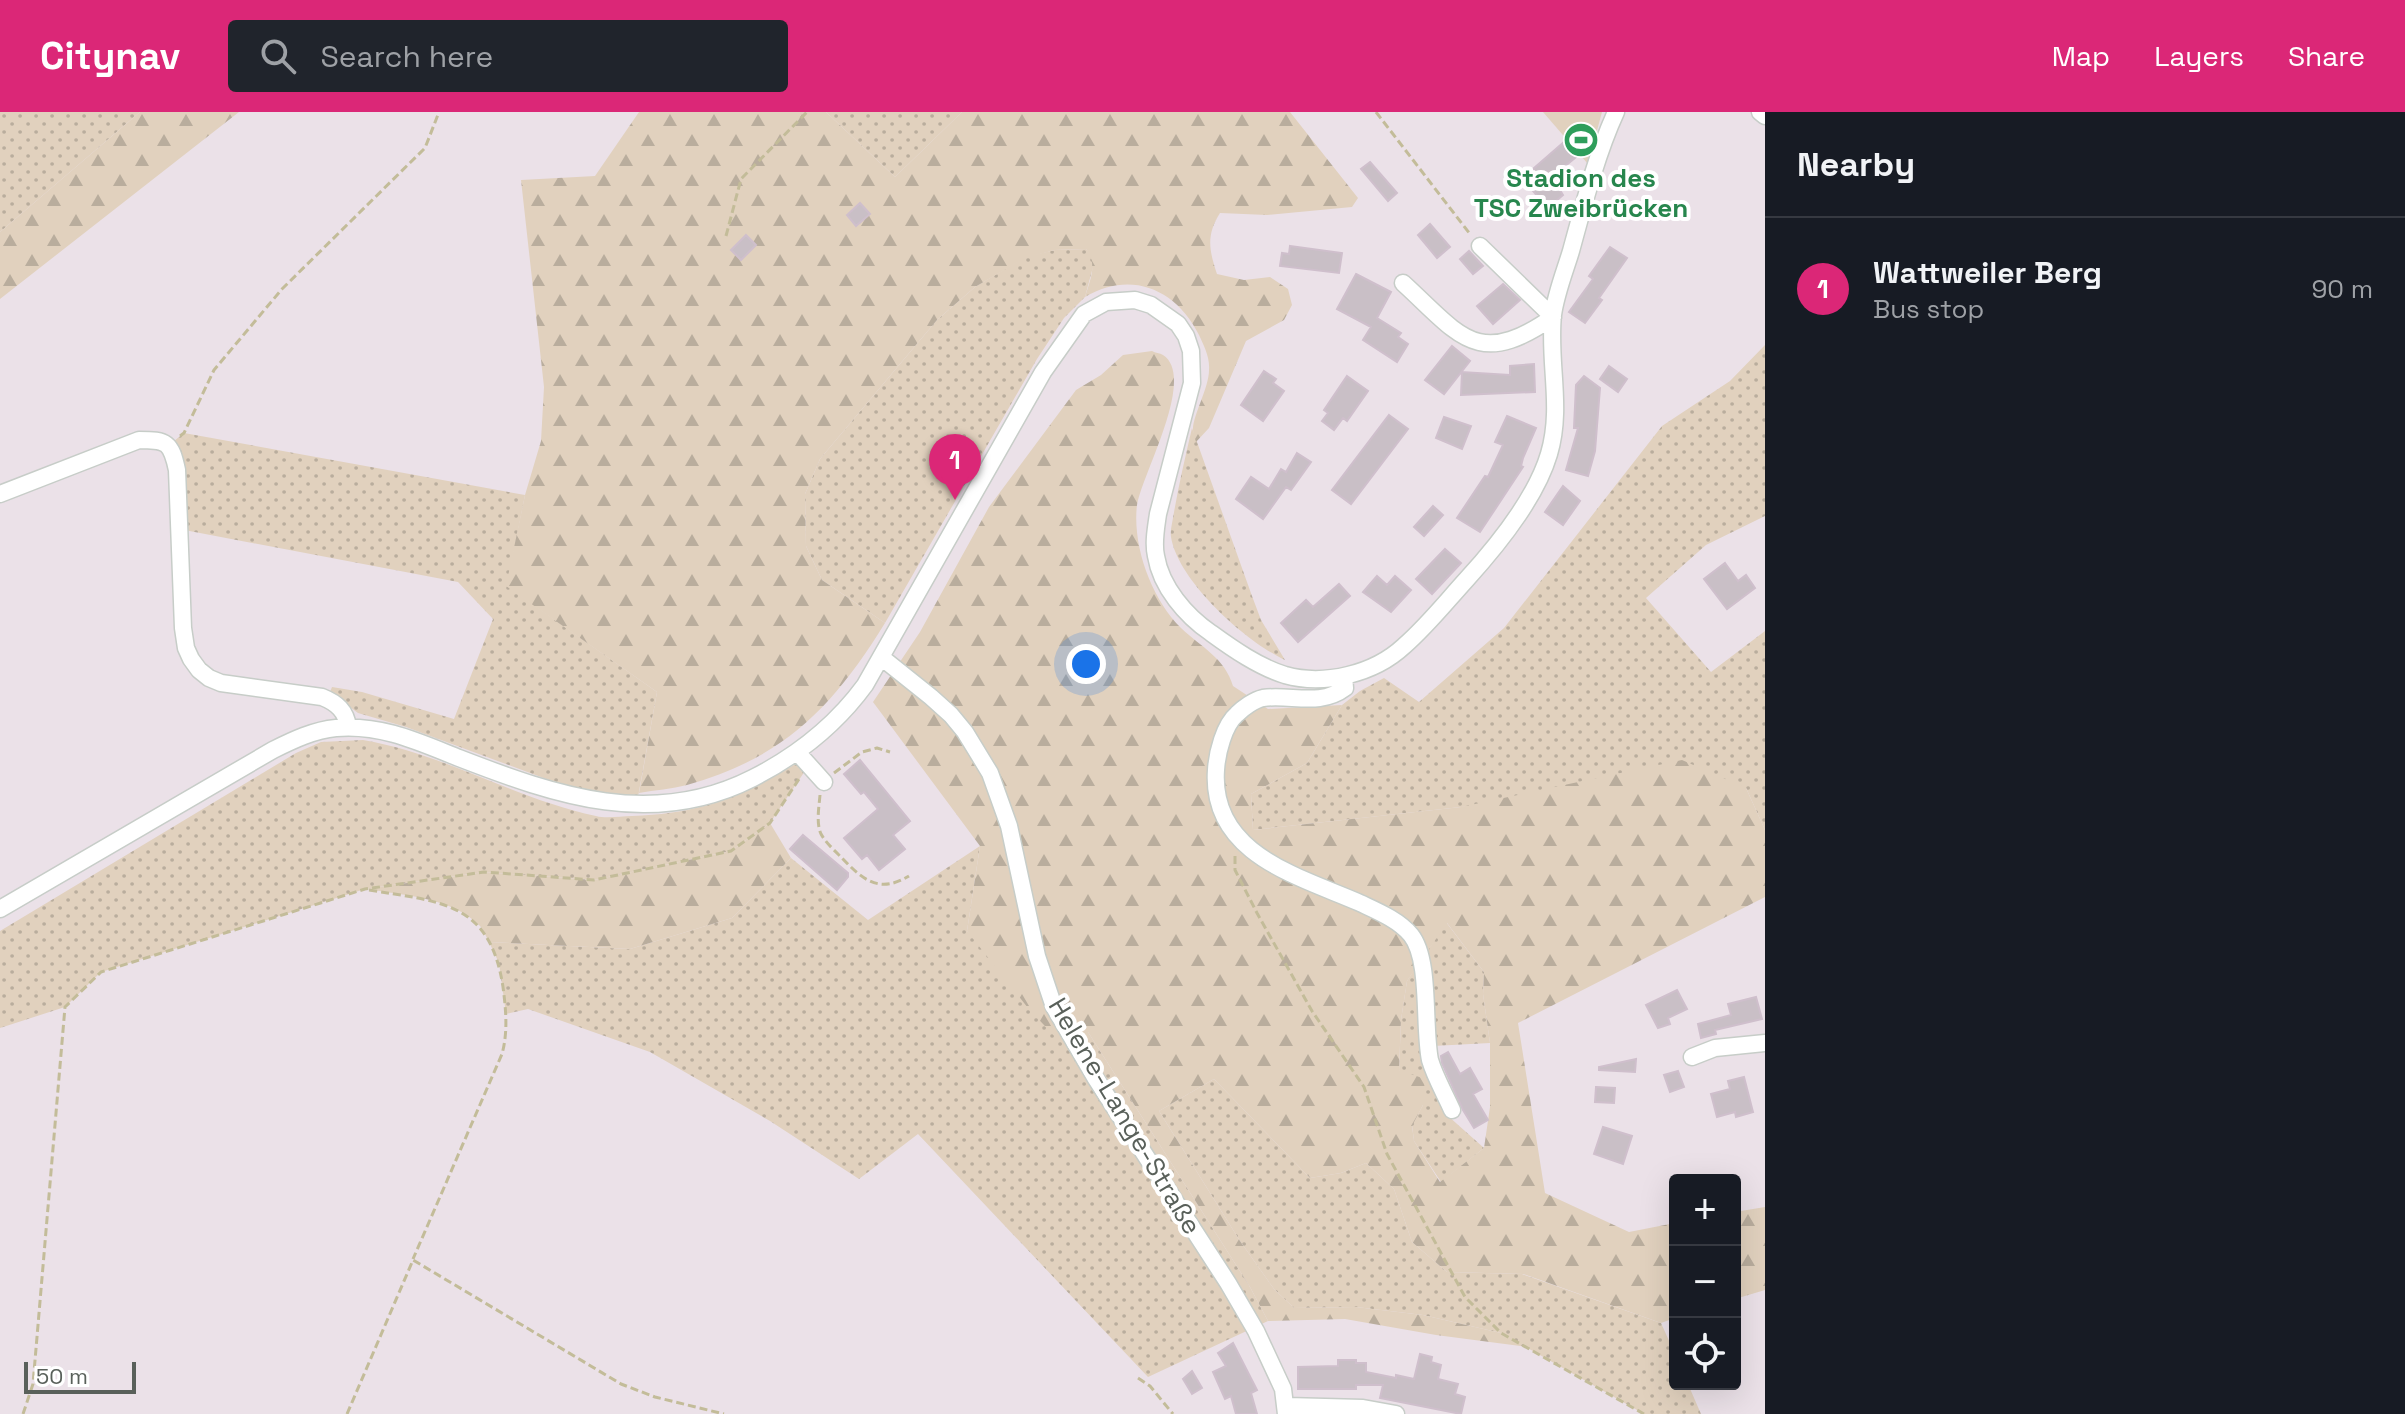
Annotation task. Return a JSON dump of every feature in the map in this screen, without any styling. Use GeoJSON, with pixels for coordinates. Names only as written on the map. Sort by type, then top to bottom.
{"type":"FeatureCollection","features":[{"type":"Feature","properties":{"kind":"street"},"geometry":{"type":"LineString","coordinates":[[0,909],[273,750],[325,729],[348,727],[390,731],[499,773],[581,798],[635,805],[666,804],[716,793],[803,759],[819,735],[850,705],[881,657],[1011,427],[1064,341],[1084,314],[1106,302],[1135,300],[1151,305],[1178,324],[1191,351],[1193,367],[1188,399],[1158,514],[1155,553],[1160,573],[1189,615],[1264,666],[1283,674],[1302,678],[1344,676],[1376,665],[1403,648],[1480,564],[1529,496],[1548,457],[1555,432],[1557,403],[1553,317],[1579,224],[1616,112]]}},
{"type":"Feature","properties":{"kind":"street"},"geometry":{"type":"LineString","coordinates":[[1760,112],[1765,116]]}},
{"type":"Feature","properties":{"kind":"street"},"geometry":{"type":"LineString","coordinates":[[1480,246],[1553,317]]}},
{"type":"Feature","properties":{"kind":"street"},"geometry":{"type":"LineString","coordinates":[[1403,283],[1457,332],[1483,344],[1517,339],[1553,317]]}},
{"type":"Feature","properties":{"kind":"street"},"geometry":{"type":"LineString","coordinates":[[0,494],[139,440],[160,440],[169,445],[177,470],[183,628],[191,659],[209,678],[221,683],[305,693],[335,702],[343,711],[348,727]]}},
{"type":"Feature","properties":{"kind":"street","name":"Helene-Lange-Straße"},"geometry":{"type":"LineString","coordinates":[[881,657],[951,715],[990,773],[1009,826],[1037,956],[1054,1007],[1096,1079],[1243,1308],[1283,1389],[1286,1410]]}},
{"type":"Feature","properties":{"kind":"street"},"geometry":{"type":"LineString","coordinates":[[1344,676],[1345,688],[1339,693],[1299,700],[1261,698],[1234,716],[1216,763],[1215,782],[1219,801],[1236,836],[1248,849],[1276,866],[1373,909],[1411,935],[1420,951],[1431,1062],[1452,1110]]}},
{"type":"Feature","properties":{"kind":"street"},"geometry":{"type":"LineString","coordinates":[[803,759],[824,782]]}},
{"type":"Feature","properties":{"kind":"street"},"geometry":{"type":"LineString","coordinates":[[1692,1057],[1715,1048],[1765,1043]]}},
{"type":"Feature","properties":{"kind":"street"},"geometry":{"type":"LineString","coordinates":[[1286,1410],[1363,1408],[1396,1414]]}},
{"type":"Feature","properties":{"kind":"path"},"geometry":{"type":"LineString","coordinates":[[169,445],[184,433],[214,370],[282,289],[425,148],[439,112]]}},
{"type":"Feature","properties":{"kind":"path"},"geometry":{"type":"LineString","coordinates":[[726,236],[741,179],[807,112]]}},
{"type":"Feature","properties":{"kind":"path"},"geometry":{"type":"LineString","coordinates":[[1376,112],[1461,222]]}},
{"type":"Feature","properties":{"kind":"path"},"geometry":{"type":"LineString","coordinates":[[890,752],[877,748],[862,752],[824,782],[818,818],[820,833],[863,879],[883,885],[909,876]]}},
{"type":"Feature","properties":{"kind":"path"},"geometry":{"type":"LineString","coordinates":[[23,1414],[33,1384],[65,1007],[101,972],[365,889],[484,872],[594,880],[731,851],[770,823],[803,759]]}},
{"type":"Feature","properties":{"kind":"path"},"geometry":{"type":"LineString","coordinates":[[1236,836],[1235,870],[1312,1011],[1364,1087],[1387,1154],[1465,1297],[1501,1333],[1644,1414]]}},
{"type":"Feature","properties":{"kind":"path"},"geometry":{"type":"LineString","coordinates":[[347,1414],[507,1037],[499,963],[482,927],[454,908],[424,899],[365,889]]}},
{"type":"Feature","properties":{"kind":"path"},"geometry":{"type":"LineString","coordinates":[[413,1260],[621,1384],[655,1397],[724,1414]]}},
{"type":"Feature","properties":{"kind":"path"},"geometry":{"type":"LineString","coordinates":[[1138,1378],[1150,1386],[1173,1414]]}},
{"type":"Feature","properties":{"kind":"green space"},"geometry":{"type":"Polygon","coordinates":[[[0,112],[140,112],[0,232],[0,112]]]}},
{"type":"Feature","properties":{"kind":"green space"},"geometry":{"type":"Polygon","coordinates":[[[140,112],[239,112],[0,299],[0,232],[140,112]]]}},
{"type":"Feature","properties":{"kind":"green space"},"geometry":{"type":"Polygon","coordinates":[[[639,112],[826,112],[895,177],[962,112],[1290,112],[1358,198],[1352,207],[1267,215],[1220,213],[1212,228],[1210,243],[1217,274],[1244,280],[1270,277],[1288,289],[1292,305],[1284,320],[1246,341],[1209,428],[1196,442],[1193,424],[1208,377],[1209,361],[1189,319],[1165,296],[1135,285],[1119,285],[1085,297],[1092,266],[1086,249],[1055,250],[1025,258],[975,287],[937,320],[820,459],[805,494],[806,546],[822,580],[885,623],[866,653],[826,704],[779,744],[721,774],[681,786],[639,793],[657,692],[506,586],[525,495],[541,441],[544,387],[521,180],[595,176],[639,112]]]}},
{"type":"Feature","properties":{"kind":"green space"},"geometry":{"type":"Polygon","coordinates":[[[826,112],[962,112],[895,177],[826,112]]]}},
{"type":"Feature","properties":{"kind":"green space","name":"Stadion des TSC Zweibrücken"},"geometry":{"type":"Polygon","coordinates":[[[1543,112],[1602,112],[1588,164],[1543,112]]]}},
{"type":"Feature","properties":{"kind":"green space"},"geometry":{"type":"Polygon","coordinates":[[[1086,249],[1093,257],[1093,267],[1085,297],[1064,318],[1037,359],[885,623],[822,580],[806,546],[805,494],[820,459],[937,320],[975,287],[1025,257],[1055,250],[1086,249]]]}},
{"type":"Feature","properties":{"kind":"green space"},"geometry":{"type":"Polygon","coordinates":[[[1765,345],[1765,516],[1706,545],[1646,598],[1711,672],[1765,631],[1765,830],[1746,788],[1461,807],[1253,830],[1251,794],[1307,763],[1342,705],[1384,678],[1419,702],[1504,628],[1662,426],[1730,381],[1765,345]]]}},
{"type":"Feature","properties":{"kind":"green space"},"geometry":{"type":"Polygon","coordinates":[[[1152,351],[1163,355],[1172,366],[1174,383],[1171,404],[1141,491],[1136,521],[1141,555],[1161,603],[1181,628],[1218,660],[1233,686],[1268,709],[1342,705],[1307,763],[1251,794],[1253,830],[1461,807],[1682,760],[1746,788],[1765,830],[1765,897],[1518,1023],[1545,1193],[1629,1232],[1669,1224],[1669,1320],[1661,1323],[1523,1274],[1447,1272],[1412,1242],[1394,1189],[1366,1163],[1341,1173],[1310,1178],[1214,1079],[1159,1111],[1240,1241],[1274,1289],[1294,1308],[1356,1307],[1423,1315],[1501,1333],[1528,1347],[1345,1319],[1268,1321],[1250,1287],[1088,1032],[1059,1041],[1028,1008],[967,931],[980,846],[873,702],[920,632],[989,507],[1076,390],[1101,375],[1123,355],[1152,351]],[[1447,923],[1407,981],[1401,1020],[1399,1070],[1425,1079],[1423,1105],[1412,1126],[1414,1141],[1440,1182],[1484,1148],[1490,1107],[1490,1043],[1483,994],[1484,972],[1447,923]]]}},
{"type":"Feature","properties":{"kind":"green space"},"geometry":{"type":"Polygon","coordinates":[[[1192,428],[1261,620],[1285,660],[1252,639],[1216,608],[1200,591],[1176,554],[1171,530],[1192,428]]]}},
{"type":"Feature","properties":{"kind":"green space"},"geometry":{"type":"Polygon","coordinates":[[[184,433],[525,495],[507,586],[657,692],[638,797],[593,792],[549,780],[406,727],[358,713],[330,692],[332,687],[362,692],[454,719],[493,619],[458,582],[179,529],[169,445],[184,433]]]}},
{"type":"Feature","properties":{"kind":"green space"},"geometry":{"type":"Polygon","coordinates":[[[363,740],[423,755],[537,799],[605,817],[658,814],[702,806],[742,793],[804,759],[809,765],[770,823],[731,851],[594,880],[484,872],[365,889],[101,972],[65,1007],[0,1028],[0,931],[296,753],[321,742],[363,740]]]}},
{"type":"Feature","properties":{"kind":"green space"},"geometry":{"type":"Polygon","coordinates":[[[770,823],[791,858],[732,918],[630,949],[489,942],[480,926],[468,916],[441,903],[365,889],[484,872],[594,880],[731,851],[770,823]]]}},
{"type":"Feature","properties":{"kind":"green space"},"geometry":{"type":"Polygon","coordinates":[[[980,846],[967,931],[1088,1032],[1250,1287],[1268,1321],[1148,1377],[918,1134],[859,1179],[770,1121],[650,1052],[528,1009],[506,1014],[499,963],[489,942],[630,949],[732,918],[791,858],[868,920],[980,846]]]}},
{"type":"Feature","properties":{"kind":"green space"},"geometry":{"type":"Polygon","coordinates":[[[1446,922],[1484,972],[1483,994],[1490,1043],[1433,1046],[1425,955],[1446,922]]]}},
{"type":"Feature","properties":{"kind":"green space"},"geometry":{"type":"Polygon","coordinates":[[[1418,964],[1447,1115],[1484,1148],[1441,1182],[1414,1141],[1412,1125],[1423,1105],[1399,1070],[1401,1020],[1407,981],[1418,964]]]}},
{"type":"Feature","properties":{"kind":"green space"},"geometry":{"type":"Polygon","coordinates":[[[1214,1079],[1310,1178],[1341,1173],[1366,1163],[1394,1189],[1412,1242],[1447,1272],[1522,1274],[1661,1323],[1669,1341],[1669,1390],[1691,1390],[1701,1414],[1644,1414],[1501,1333],[1423,1315],[1356,1307],[1294,1308],[1274,1289],[1240,1241],[1159,1111],[1214,1079]]]}},
{"type":"Feature","properties":{"kind":"green space"},"geometry":{"type":"Polygon","coordinates":[[[1765,1207],[1765,1290],[1741,1297],[1741,1246],[1741,1211],[1765,1207]]]}},
{"type":"Feature","properties":{"kind":"building"},"geometry":{"type":"Polygon","coordinates":[[[1564,142],[1576,157],[1552,177],[1563,195],[1550,206],[1528,185],[1538,176],[1533,169],[1564,142]]]}},
{"type":"Feature","properties":{"kind":"building"},"geometry":{"type":"Polygon","coordinates":[[[1370,162],[1397,193],[1388,201],[1361,169],[1370,162]]]}},
{"type":"Feature","properties":{"kind":"building"},"geometry":{"type":"Polygon","coordinates":[[[860,203],[870,214],[856,226],[847,215],[860,203]]]}},
{"type":"Feature","properties":{"kind":"building"},"geometry":{"type":"Polygon","coordinates":[[[1430,224],[1450,247],[1437,258],[1418,235],[1430,224]]]}},
{"type":"Feature","properties":{"kind":"building"},"geometry":{"type":"Polygon","coordinates":[[[746,235],[756,245],[741,260],[731,250],[746,235]]]}},
{"type":"Feature","properties":{"kind":"building"},"geometry":{"type":"Polygon","coordinates":[[[1290,246],[1342,253],[1339,273],[1280,266],[1282,253],[1289,254],[1290,246]]]}},
{"type":"Feature","properties":{"kind":"building"},"geometry":{"type":"Polygon","coordinates":[[[1610,247],[1627,258],[1585,323],[1569,312],[1593,279],[1589,276],[1610,247]]]}},
{"type":"Feature","properties":{"kind":"building"},"geometry":{"type":"Polygon","coordinates":[[[1469,251],[1483,266],[1473,274],[1460,259],[1469,251]]]}},
{"type":"Feature","properties":{"kind":"building"},"geometry":{"type":"Polygon","coordinates":[[[1356,274],[1391,292],[1377,318],[1401,333],[1398,337],[1408,344],[1397,362],[1363,340],[1371,327],[1337,309],[1356,274]]]}},
{"type":"Feature","properties":{"kind":"building"},"geometry":{"type":"Polygon","coordinates":[[[1503,284],[1520,300],[1493,324],[1477,306],[1503,284]]]}},
{"type":"Feature","properties":{"kind":"building"},"geometry":{"type":"Polygon","coordinates":[[[1452,346],[1470,361],[1444,394],[1425,380],[1452,346]]]}},
{"type":"Feature","properties":{"kind":"building"},"geometry":{"type":"Polygon","coordinates":[[[1534,364],[1535,392],[1461,395],[1462,372],[1510,375],[1510,366],[1534,364]]]}},
{"type":"Feature","properties":{"kind":"building"},"geometry":{"type":"Polygon","coordinates":[[[1609,366],[1627,379],[1618,392],[1600,379],[1609,366]]]}},
{"type":"Feature","properties":{"kind":"building"},"geometry":{"type":"Polygon","coordinates":[[[1264,371],[1276,379],[1273,383],[1284,391],[1263,421],[1241,405],[1264,371]]]}},
{"type":"Feature","properties":{"kind":"building"},"geometry":{"type":"Polygon","coordinates":[[[1347,376],[1368,391],[1347,421],[1343,418],[1334,430],[1322,421],[1328,413],[1324,410],[1347,376]]]}},
{"type":"Feature","properties":{"kind":"building"},"geometry":{"type":"Polygon","coordinates":[[[1584,376],[1600,388],[1595,451],[1588,476],[1566,470],[1578,428],[1574,428],[1576,385],[1584,376]]]}},
{"type":"Feature","properties":{"kind":"building"},"geometry":{"type":"Polygon","coordinates":[[[1389,415],[1408,429],[1351,504],[1332,490],[1389,415]]]}},
{"type":"Feature","properties":{"kind":"building"},"geometry":{"type":"Polygon","coordinates":[[[1507,416],[1536,428],[1523,458],[1523,467],[1480,532],[1457,518],[1485,476],[1488,477],[1503,445],[1495,442],[1507,416]]]}},
{"type":"Feature","properties":{"kind":"building"},"geometry":{"type":"Polygon","coordinates":[[[1444,417],[1471,426],[1462,449],[1436,438],[1444,417]]]}},
{"type":"Feature","properties":{"kind":"building"},"geometry":{"type":"Polygon","coordinates":[[[1297,453],[1311,462],[1291,490],[1286,487],[1263,519],[1236,499],[1251,477],[1269,489],[1281,469],[1286,472],[1297,453]]]}},
{"type":"Feature","properties":{"kind":"building"},"geometry":{"type":"Polygon","coordinates":[[[1563,486],[1580,501],[1563,525],[1545,512],[1563,486]]]}},
{"type":"Feature","properties":{"kind":"building"},"geometry":{"type":"Polygon","coordinates":[[[1433,506],[1443,515],[1424,536],[1414,527],[1433,506]]]}},
{"type":"Feature","properties":{"kind":"building"},"geometry":{"type":"Polygon","coordinates":[[[1445,549],[1461,563],[1432,594],[1416,579],[1445,549]]]}},
{"type":"Feature","properties":{"kind":"building"},"geometry":{"type":"Polygon","coordinates":[[[1725,563],[1738,581],[1746,575],[1755,588],[1727,609],[1704,579],[1725,563]]]}},
{"type":"Feature","properties":{"kind":"building"},"geometry":{"type":"Polygon","coordinates":[[[1377,576],[1387,585],[1395,576],[1411,590],[1391,612],[1363,592],[1377,576]]]}},
{"type":"Feature","properties":{"kind":"building"},"geometry":{"type":"Polygon","coordinates":[[[1339,584],[1350,596],[1298,642],[1281,623],[1306,600],[1313,607],[1339,584]]]}},
{"type":"Feature","properties":{"kind":"building"},"geometry":{"type":"Polygon","coordinates":[[[860,760],[910,821],[893,835],[905,849],[879,870],[867,855],[862,859],[844,838],[878,809],[844,774],[860,760]]]}},
{"type":"Feature","properties":{"kind":"building"},"geometry":{"type":"Polygon","coordinates":[[[803,835],[848,873],[837,890],[790,849],[803,835]]]}},
{"type":"Feature","properties":{"kind":"building"},"geometry":{"type":"Polygon","coordinates":[[[1677,990],[1687,1009],[1668,1018],[1670,1024],[1658,1028],[1646,1005],[1677,990]]]}},
{"type":"Feature","properties":{"kind":"building"},"geometry":{"type":"Polygon","coordinates":[[[1756,997],[1762,1019],[1715,1030],[1716,1034],[1701,1038],[1698,1024],[1731,1015],[1728,1004],[1756,997]]]}},
{"type":"Feature","properties":{"kind":"building"},"geometry":{"type":"Polygon","coordinates":[[[1448,1052],[1460,1074],[1470,1068],[1482,1089],[1473,1094],[1488,1120],[1474,1128],[1442,1063],[1441,1056],[1448,1052]]]}},
{"type":"Feature","properties":{"kind":"building"},"geometry":{"type":"Polygon","coordinates":[[[1636,1059],[1635,1072],[1599,1070],[1599,1067],[1636,1059]]]}},
{"type":"Feature","properties":{"kind":"building"},"geometry":{"type":"Polygon","coordinates":[[[1678,1071],[1684,1087],[1670,1092],[1664,1075],[1678,1071]]]}},
{"type":"Feature","properties":{"kind":"building"},"geometry":{"type":"Polygon","coordinates":[[[1744,1077],[1753,1112],[1736,1117],[1735,1112],[1717,1117],[1711,1094],[1730,1089],[1728,1081],[1744,1077]]]}},
{"type":"Feature","properties":{"kind":"building"},"geometry":{"type":"Polygon","coordinates":[[[1596,1087],[1615,1088],[1614,1103],[1595,1102],[1596,1087]]]}},
{"type":"Feature","properties":{"kind":"building"},"geometry":{"type":"Polygon","coordinates":[[[1603,1127],[1632,1136],[1623,1164],[1594,1154],[1603,1127]]]}},
{"type":"Feature","properties":{"kind":"building"},"geometry":{"type":"Polygon","coordinates":[[[1233,1343],[1257,1390],[1251,1393],[1257,1414],[1236,1414],[1231,1396],[1225,1399],[1213,1372],[1226,1366],[1218,1353],[1233,1343]]]}},
{"type":"Feature","properties":{"kind":"building"},"geometry":{"type":"Polygon","coordinates":[[[1420,1354],[1432,1357],[1431,1362],[1441,1365],[1438,1379],[1458,1384],[1455,1394],[1465,1397],[1461,1414],[1380,1398],[1383,1385],[1356,1385],[1356,1389],[1298,1389],[1298,1367],[1338,1366],[1338,1360],[1366,1363],[1366,1372],[1414,1379],[1420,1354]]]}},
{"type":"Feature","properties":{"kind":"building"},"geometry":{"type":"Polygon","coordinates":[[[1192,1371],[1202,1388],[1192,1394],[1183,1379],[1192,1371]]]}},
{"type":"Feature","properties":{"kind":"place","name":"Stadion des TSC Zweibrücken"},"geometry":{"type":"Point","coordinates":[1581,140]}},
{"type":"Feature","properties":{"kind":"place","name":"Wattweiler Berg"},"geometry":{"type":"Point","coordinates":[955,500]}}]}
